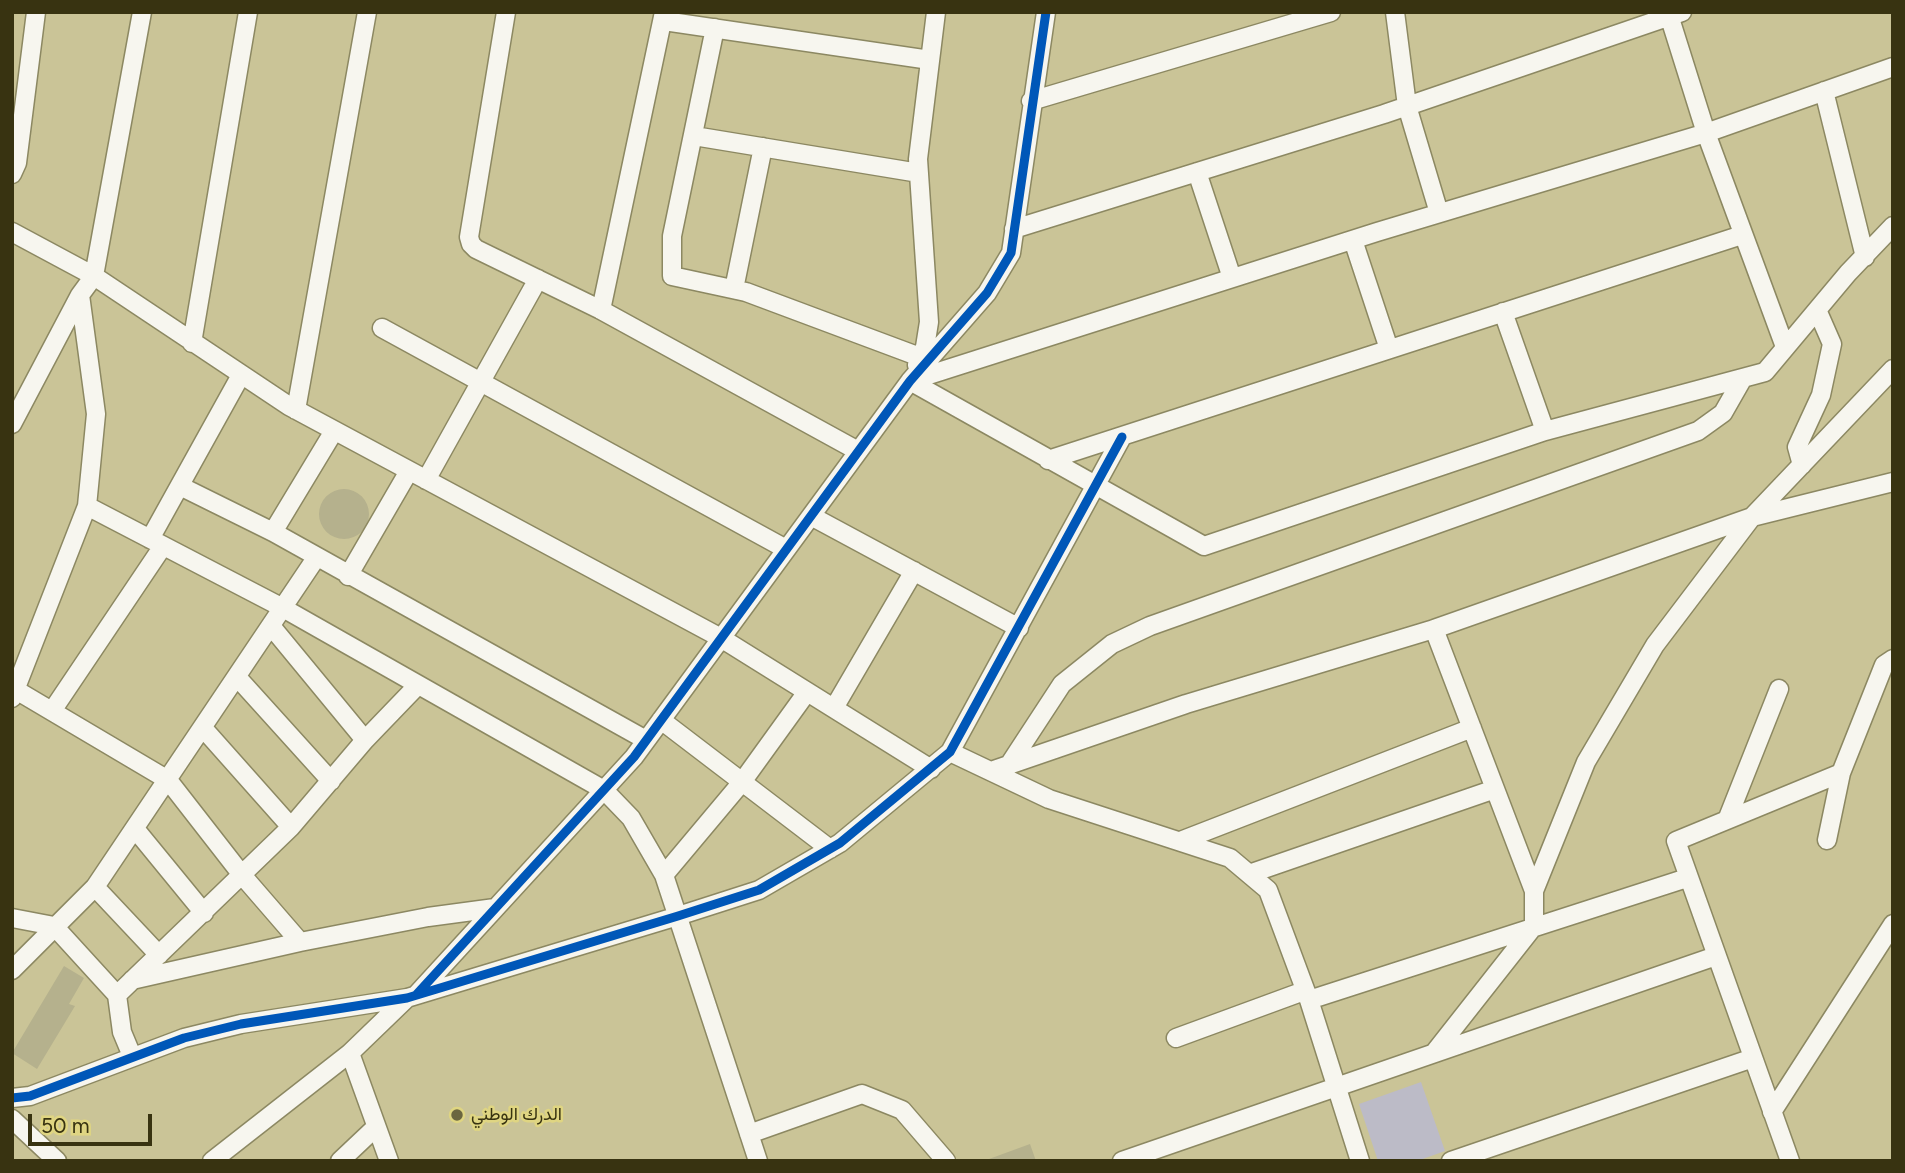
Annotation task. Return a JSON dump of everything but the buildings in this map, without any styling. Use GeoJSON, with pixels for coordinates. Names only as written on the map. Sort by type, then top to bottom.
{"type":"FeatureCollection","features":[{"type":"Feature","properties":{"kind":"street"},"geometry":{"type":"LineString","coordinates":[[12,174],[17,163],[36,12]]}},
{"type":"Feature","properties":{"kind":"street"},"geometry":{"type":"LineString","coordinates":[[12,424],[80,295],[94,276],[142,12]]}},
{"type":"Feature","properties":{"kind":"street"},"geometry":{"type":"LineString","coordinates":[[192,343],[248,12]]}},
{"type":"Feature","properties":{"kind":"street"},"geometry":{"type":"LineString","coordinates":[[296,410],[367,12]]}},
{"type":"Feature","properties":{"kind":"street"},"geometry":{"type":"LineString","coordinates":[[506,12],[469,237],[476,249],[601,310],[858,451]]}},
{"type":"Feature","properties":{"kind":"street"},"geometry":{"type":"LineString","coordinates":[[910,381],[920,357],[929,321],[919,173],[936,12]]}},
{"type":"Feature","properties":{"kind":"street"},"geometry":{"type":"LineString","coordinates":[[212,1161],[350,1053],[412,996],[604,790],[646,740],[910,381],[987,293],[1011,253],[1046,12]]}},
{"type":"Feature","properties":{"kind":"street"},"geometry":{"type":"LineString","coordinates":[[1031,101],[1331,12]]}},
{"type":"Feature","properties":{"kind":"street"},"geometry":{"type":"LineString","coordinates":[[1395,12],[1407,106],[1439,213]]}},
{"type":"Feature","properties":{"kind":"street"},"geometry":{"type":"LineString","coordinates":[[1014,229],[1407,106],[1673,14],[1706,133],[1785,347]]}},
{"type":"Feature","properties":{"kind":"street"},"geometry":{"type":"LineString","coordinates":[[601,310],[664,17],[715,28],[930,60]]}},
{"type":"Feature","properties":{"kind":"street"},"geometry":{"type":"LineString","coordinates":[[715,28],[672,236],[672,276],[734,289],[920,357]]}},
{"type":"Feature","properties":{"kind":"street"},"geometry":{"type":"LineString","coordinates":[[910,381],[1439,213],[1706,133],[1893,67]]}},
{"type":"Feature","properties":{"kind":"street"},"geometry":{"type":"LineString","coordinates":[[1824,91],[1865,257]]}},
{"type":"Feature","properties":{"kind":"street"},"geometry":{"type":"LineString","coordinates":[[694,136],[919,173]]}},
{"type":"Feature","properties":{"kind":"street"},"geometry":{"type":"LineString","coordinates":[[734,289],[763,147]]}},
{"type":"Feature","properties":{"kind":"street"},"geometry":{"type":"LineString","coordinates":[[1197,172],[1232,278]]}},
{"type":"Feature","properties":{"kind":"street"},"geometry":{"type":"LineString","coordinates":[[910,381],[1204,547],[1545,431],[1765,372],[1893,226]]}},
{"type":"Feature","properties":{"kind":"street"},"geometry":{"type":"LineString","coordinates":[[12,232],[94,276],[296,410],[721,638],[931,769]]}},
{"type":"Feature","properties":{"kind":"street"},"geometry":{"type":"LineString","coordinates":[[1048,460],[1742,235]]}},
{"type":"Feature","properties":{"kind":"street"},"geometry":{"type":"LineString","coordinates":[[1353,240],[1389,349]]}},
{"type":"Feature","properties":{"kind":"street"},"geometry":{"type":"LineString","coordinates":[[426,480],[538,279]]}},
{"type":"Feature","properties":{"kind":"street"},"geometry":{"type":"LineString","coordinates":[[80,295],[96,414],[87,506],[14,694],[52,711],[168,780],[242,875],[300,942]]}},
{"type":"Feature","properties":{"kind":"street"},"geometry":{"type":"LineString","coordinates":[[1503,312],[1545,431]]}},
{"type":"Feature","properties":{"kind":"street"},"geometry":{"type":"LineString","coordinates":[[1802,464],[1797,447],[1821,395],[1832,344],[1818,312]]}},
{"type":"Feature","properties":{"kind":"street"},"geometry":{"type":"LineString","coordinates":[[382,328],[786,549]]}},
{"type":"Feature","properties":{"kind":"street"},"geometry":{"type":"LineString","coordinates":[[1534,891],[1586,762],[1655,645],[1752,517],[1893,369]]}},
{"type":"Feature","properties":{"kind":"street"},"geometry":{"type":"LineString","coordinates":[[52,711],[157,542],[180,486],[241,375]]}},
{"type":"Feature","properties":{"kind":"street"},"geometry":{"type":"LineString","coordinates":[[1002,768],[1062,684],[1112,644],[1150,626],[1698,431],[1723,412],[1743,378]]}},
{"type":"Feature","properties":{"kind":"street"},"geometry":{"type":"LineString","coordinates":[[272,532],[334,430]]}},
{"type":"Feature","properties":{"kind":"street"},"geometry":{"type":"LineString","coordinates":[[12,1098],[30,1096],[184,1038],[241,1024],[412,996],[678,916],[759,890],[830,849],[950,751],[1097,488],[1122,437]]}},
{"type":"Feature","properties":{"kind":"street"},"geometry":{"type":"LineString","coordinates":[[348,576],[409,471]]}},
{"type":"Feature","properties":{"kind":"street"},"geometry":{"type":"LineString","coordinates":[[1002,768],[1186,704],[1434,629],[1752,517],[1893,482]]}},
{"type":"Feature","properties":{"kind":"street"},"geometry":{"type":"LineString","coordinates":[[180,486],[272,532],[646,740]]}},
{"type":"Feature","properties":{"kind":"street"},"geometry":{"type":"LineString","coordinates":[[87,506],[283,608],[604,790],[631,818],[664,875],[758,1161]]}},
{"type":"Feature","properties":{"kind":"street"},"geometry":{"type":"LineString","coordinates":[[811,516],[1019,628]]}},
{"type":"Feature","properties":{"kind":"street"},"geometry":{"type":"LineString","coordinates":[[12,970],[95,887],[136,830],[316,558]]}},
{"type":"Feature","properties":{"kind":"street"},"geometry":{"type":"LineString","coordinates":[[834,708],[914,571]]}},
{"type":"Feature","properties":{"kind":"street"},"geometry":{"type":"LineString","coordinates":[[271,626],[365,740]]}},
{"type":"Feature","properties":{"kind":"street"},"geometry":{"type":"LineString","coordinates":[[1434,629],[1534,891],[1534,926],[1434,1053]]}},
{"type":"Feature","properties":{"kind":"street"},"geometry":{"type":"LineString","coordinates":[[1828,840],[1841,773],[1890,664]]}},
{"type":"Feature","properties":{"kind":"street"},"geometry":{"type":"LineString","coordinates":[[237,677],[331,781]]}},
{"type":"Feature","properties":{"kind":"street"},"geometry":{"type":"LineString","coordinates":[[117,995],[204,914],[291,827],[365,740],[417,686]]}},
{"type":"Feature","properties":{"kind":"street"},"geometry":{"type":"LineString","coordinates":[[1727,820],[1779,689]]}},
{"type":"Feature","properties":{"kind":"street"},"geometry":{"type":"LineString","coordinates":[[664,875],[742,782],[807,692]]}},
{"type":"Feature","properties":{"kind":"street"},"geometry":{"type":"LineString","coordinates":[[660,720],[830,849]]}},
{"type":"Feature","properties":{"kind":"street"},"geometry":{"type":"LineString","coordinates":[[203,728],[291,827]]}},
{"type":"Feature","properties":{"kind":"street"},"geometry":{"type":"LineString","coordinates":[[1183,840],[1472,728]]}},
{"type":"Feature","properties":{"kind":"street"},"geometry":{"type":"LineString","coordinates":[[950,751],[1002,768],[1049,799],[1183,840],[1230,858],[1268,890],[1338,1086],[1360,1161]]}},
{"type":"Feature","properties":{"kind":"street"},"geometry":{"type":"LineString","coordinates":[[1790,1161],[1676,841],[1841,773]]}},
{"type":"Feature","properties":{"kind":"street"},"geometry":{"type":"LineString","coordinates":[[1249,874],[1495,789]]}},
{"type":"Feature","properties":{"kind":"street"},"geometry":{"type":"LineString","coordinates":[[136,830],[204,914]]}},
{"type":"Feature","properties":{"kind":"street"},"geometry":{"type":"LineString","coordinates":[[1176,1038],[1687,878]]}},
{"type":"Feature","properties":{"kind":"street"},"geometry":{"type":"LineString","coordinates":[[95,887],[159,955]]}},
{"type":"Feature","properties":{"kind":"street"},"geometry":{"type":"LineString","coordinates":[[132,980],[300,942],[428,917],[495,908]]}},
{"type":"Feature","properties":{"kind":"street"},"geometry":{"type":"LineString","coordinates":[[12,918],[54,926],[117,995],[122,1032],[132,1056]]}},
{"type":"Feature","properties":{"kind":"street"},"geometry":{"type":"LineString","coordinates":[[1772,1112],[1886,951],[1893,924]]}},
{"type":"Feature","properties":{"kind":"street"},"geometry":{"type":"LineString","coordinates":[[1122,1161],[1716,956]]}},
{"type":"Feature","properties":{"kind":"street"},"geometry":{"type":"LineString","coordinates":[[350,1053],[389,1161]]}},
{"type":"Feature","properties":{"kind":"street"},"geometry":{"type":"LineString","coordinates":[[1451,1161],[1753,1058]]}},
{"type":"Feature","properties":{"kind":"street"},"geometry":{"type":"LineString","coordinates":[[749,1134],[862,1094],[902,1110],[946,1161]]}},
{"type":"Feature","properties":{"kind":"street"},"geometry":{"type":"LineString","coordinates":[[12,1119],[57,1161]]}},
{"type":"Feature","properties":{"kind":"street"},"geometry":{"type":"LineString","coordinates":[[340,1161],[376,1127]]}},
{"type":"Feature","properties":{"kind":"shaded area"},"geometry":{"type":"Polygon","coordinates":[[[1421,1082],[1445,1151],[1417,1161],[1378,1161],[1359,1104],[1421,1082]]]}},
{"type":"Feature","properties":{"kind":"cycle path"},"geometry":{"type":"LineString","coordinates":[[416,995],[634,757],[910,381],[987,293],[1011,253],[1046,12]]}},
{"type":"Feature","properties":{"kind":"cycle path"},"geometry":{"type":"LineString","coordinates":[[12,1098],[30,1096],[184,1038],[241,1024],[407,998],[678,916],[759,890],[840,843],[950,752],[1122,437]]}},
{"type":"Feature","properties":{"kind":"place","name":"الدرك الوطني"},"geometry":{"type":"Point","coordinates":[457,1115]}}]}
